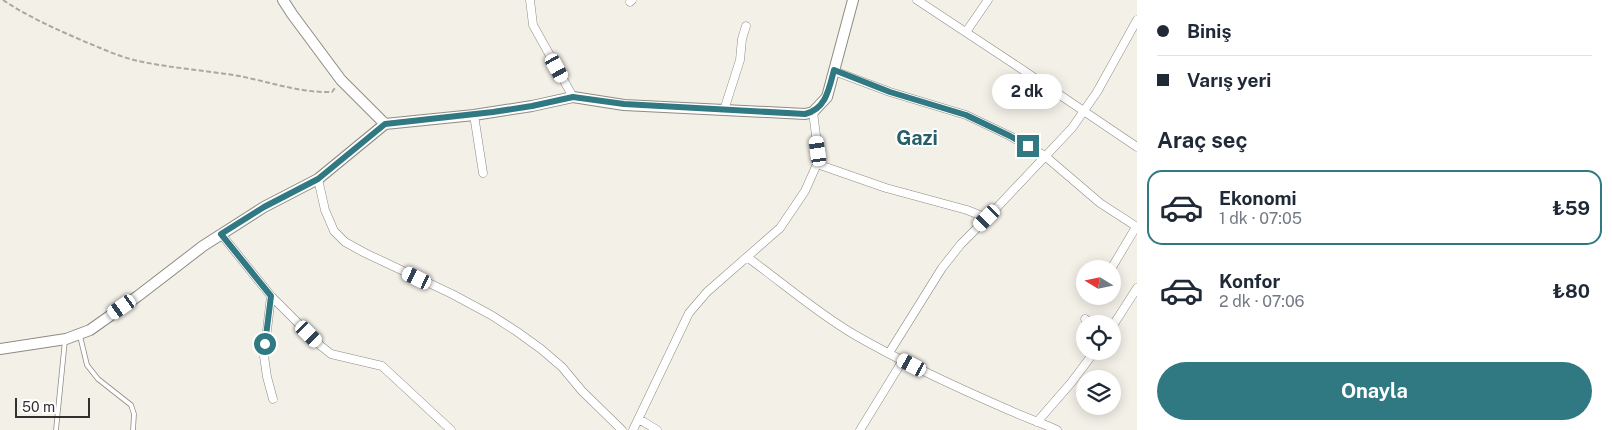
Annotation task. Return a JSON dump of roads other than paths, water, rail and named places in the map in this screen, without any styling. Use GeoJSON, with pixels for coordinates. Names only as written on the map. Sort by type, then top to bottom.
{"type":"FeatureCollection","features":[{"type":"Feature","properties":{"kind":"street"},"geometry":{"type":"LineString","coordinates":[[283,0],[341,80],[385,124]]}},
{"type":"Feature","properties":{"kind":"street"},"geometry":{"type":"LineString","coordinates":[[530,0],[533,25],[573,97]]}},
{"type":"Feature","properties":{"kind":"street"},"geometry":{"type":"LineString","coordinates":[[0,349],[66,338],[90,330],[221,234],[264,207],[318,179],[385,124],[474,115],[532,106],[573,97],[624,104],[805,114],[813,112],[827,97],[853,0]]}},
{"type":"Feature","properties":{"kind":"street"},"geometry":{"type":"LineString","coordinates":[[917,0],[1137,148]]}},
{"type":"Feature","properties":{"kind":"street"},"geometry":{"type":"LineString","coordinates":[[966,32],[988,0]]}},
{"type":"Feature","properties":{"kind":"street"},"geometry":{"type":"LineString","coordinates":[[889,353],[942,268],[961,244],[1072,128],[1084,112],[1137,20]]}},
{"type":"Feature","properties":{"kind":"street"},"geometry":{"type":"LineString","coordinates":[[724,110],[740,60],[742,40],[746,26]]}},
{"type":"Feature","properties":{"kind":"street"},"geometry":{"type":"LineString","coordinates":[[834,70],[890,92],[966,115],[1010,136],[1045,156],[1100,203],[1137,227],[1117,260]]}},
{"type":"Feature","properties":{"kind":"street"},"geometry":{"type":"LineString","coordinates":[[634,430],[689,313],[707,292],[780,228],[805,191],[817,164],[818,151],[813,112]]}},
{"type":"Feature","properties":{"kind":"street"},"geometry":{"type":"LineString","coordinates":[[474,115],[483,173]]}},
{"type":"Feature","properties":{"kind":"street"},"geometry":{"type":"LineString","coordinates":[[817,164],[886,188],[951,205],[987,218]]}},
{"type":"Feature","properties":{"kind":"street"},"geometry":{"type":"LineString","coordinates":[[318,179],[325,210],[334,232],[346,242],[452,294],[516,331],[562,367],[582,391],[622,430]]}},
{"type":"Feature","properties":{"kind":"street"},"geometry":{"type":"LineString","coordinates":[[221,234],[271,296],[321,346],[331,354],[382,366],[451,430]]}},
{"type":"Feature","properties":{"kind":"street"},"geometry":{"type":"LineString","coordinates":[[747,257],[816,309],[854,334],[962,389],[1057,430]]}},
{"type":"Feature","properties":{"kind":"street"},"geometry":{"type":"LineString","coordinates":[[1120,315],[1137,288]]}},
{"type":"Feature","properties":{"kind":"street"},"geometry":{"type":"LineString","coordinates":[[271,296],[264,356],[273,399]]}},
{"type":"Feature","properties":{"kind":"street"},"geometry":{"type":"LineString","coordinates":[[860,430],[903,360]]}},
{"type":"Feature","properties":{"kind":"street"},"geometry":{"type":"LineString","coordinates":[[1037,422],[1087,360]]}},
{"type":"Feature","properties":{"kind":"street"},"geometry":{"type":"LineString","coordinates":[[639,419],[657,430]]}},
{"type":"Feature","properties":{"kind":"lane"},"geometry":{"type":"LineString","coordinates":[[80,334],[87,365],[98,379],[131,405],[134,414],[133,430]]}},
{"type":"Feature","properties":{"kind":"lane"},"geometry":{"type":"LineString","coordinates":[[56,430],[66,338]]}},
{"type":"Feature","properties":{"kind":"district","name":"Gazi"},"geometry":{"type":"Point","coordinates":[917,138]}}]}
